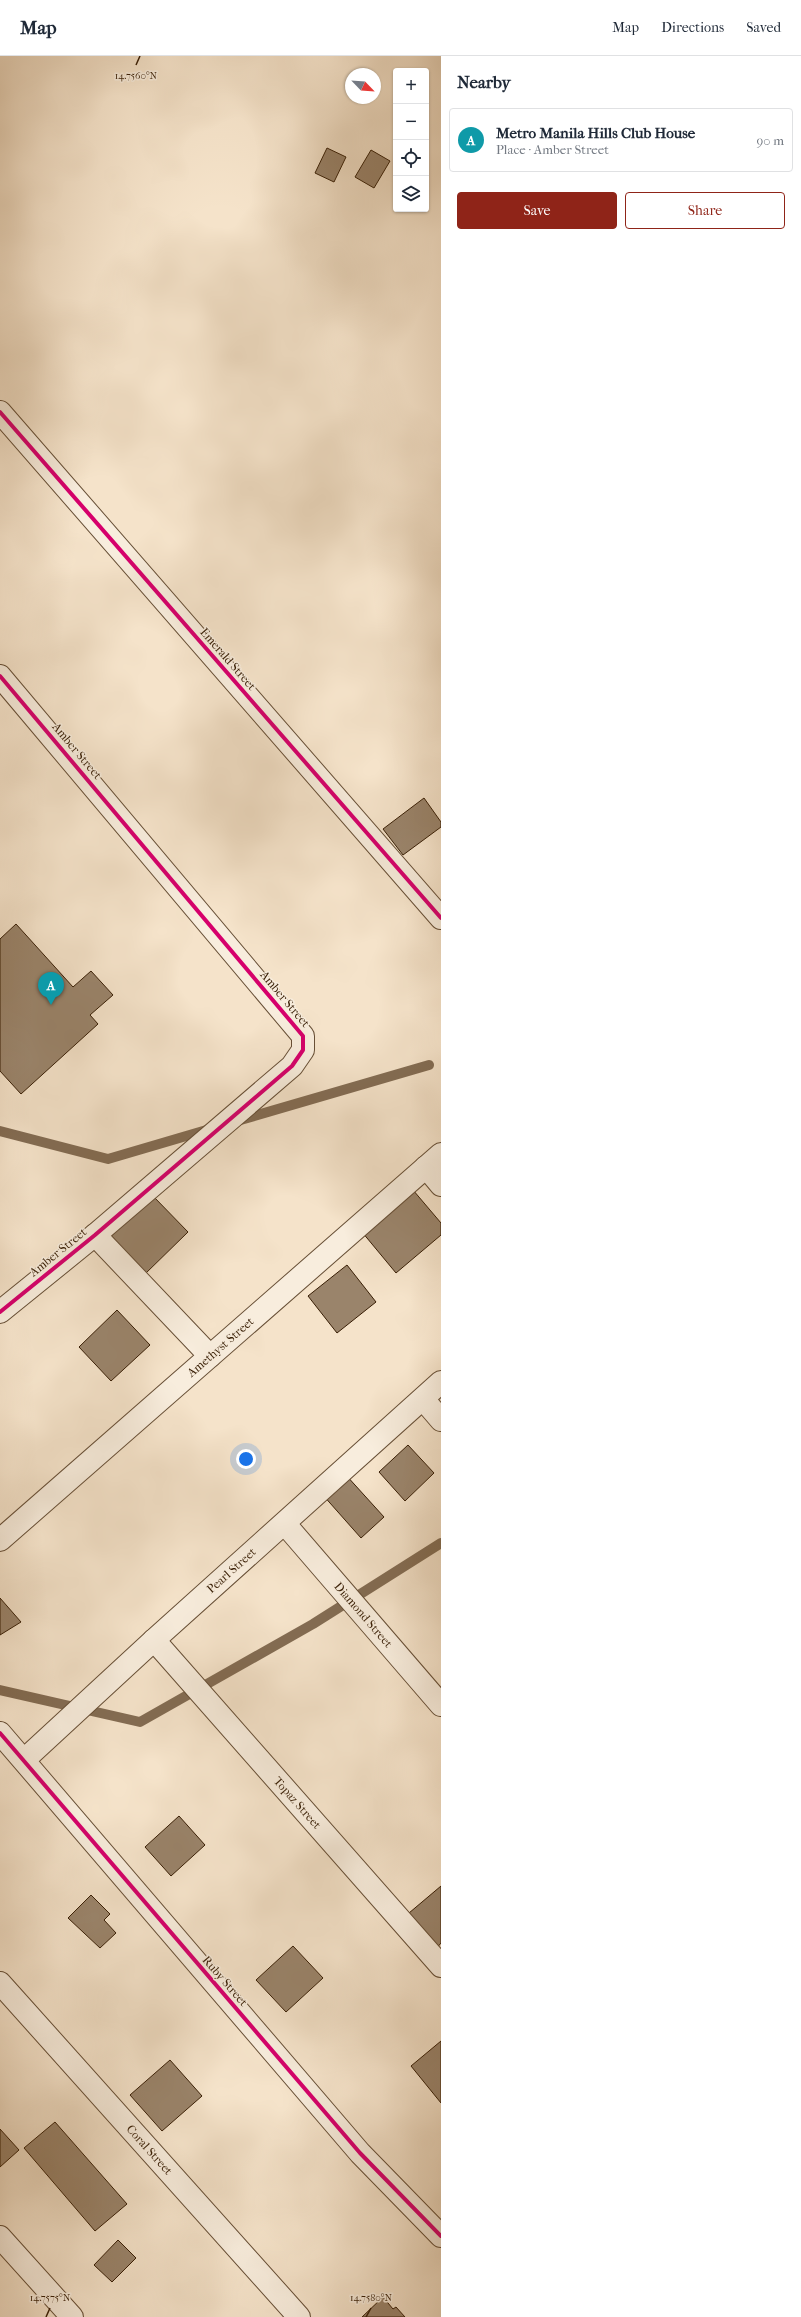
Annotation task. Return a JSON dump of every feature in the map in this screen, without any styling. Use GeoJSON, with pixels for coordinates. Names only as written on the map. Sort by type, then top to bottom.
{"type":"FeatureCollection","features":[{"type":"Feature","properties":{"kind":"street","name":"Emerald Street"},"geometry":{"type":"LineString","coordinates":[[0,412],[441,918]]}},
{"type":"Feature","properties":{"kind":"street","name":"Amber Street"},"geometry":{"type":"LineString","coordinates":[[0,676],[303,1036],[303,1050],[292,1066],[95,1235],[0,1312]]}},
{"type":"Feature","properties":{"kind":"street"},"geometry":{"type":"LineString","coordinates":[[434,1161],[441,1185]]}},
{"type":"Feature","properties":{"kind":"street","name":"Amethyst Street"},"geometry":{"type":"LineString","coordinates":[[0,1540],[434,1161]]}},
{"type":"Feature","properties":{"kind":"street"},"geometry":{"type":"LineString","coordinates":[[95,1235],[210,1356]]}},
{"type":"Feature","properties":{"kind":"street","name":"Pearl Street"},"geometry":{"type":"LineString","coordinates":[[24,1760],[154,1640],[441,1382]]}},
{"type":"Feature","properties":{"kind":"street"},"geometry":{"type":"LineString","coordinates":[[423,1399],[441,1420]]}},
{"type":"Feature","properties":{"kind":"street","name":"Diamond Street"},"geometry":{"type":"LineString","coordinates":[[284,1524],[441,1705]]}},
{"type":"Feature","properties":{"kind":"street","name":"Topaz Street"},"geometry":{"type":"LineString","coordinates":[[154,1640],[441,1966]]}},
{"type":"Feature","properties":{"kind":"street","name":"Ruby Street"},"geometry":{"type":"LineString","coordinates":[[0,1733],[161,1923],[360,2153],[441,2236]]}},
{"type":"Feature","properties":{"kind":"street","name":"Coral Street"},"geometry":{"type":"LineString","coordinates":[[0,1984],[299,2317]]}},
{"type":"Feature","properties":{"kind":"street"},"geometry":{"type":"LineString","coordinates":[[0,2237],[72,2317]]}},
{"type":"Feature","properties":{"kind":"building"},"geometry":{"type":"Polygon","coordinates":[[[327,148],[346,157],[334,182],[315,173],[327,148]]]}},
{"type":"Feature","properties":{"kind":"building"},"geometry":{"type":"Polygon","coordinates":[[[371,150],[390,161],[374,188],[355,177],[371,150]]]}},
{"type":"Feature","properties":{"kind":"building"},"geometry":{"type":"Polygon","coordinates":[[[424,798],[441,822],[441,827],[403,855],[383,829],[424,798]]]}},
{"type":"Feature","properties":{"kind":"building"},"geometry":{"type":"Polygon","coordinates":[[[16,924],[73,987],[91,971],[113,995],[90,1015],[98,1024],[21,1094],[0,1071],[0,939],[16,924]]]}},
{"type":"Feature","properties":{"kind":"building"},"geometry":{"type":"Polygon","coordinates":[[[413,1190],[441,1223],[441,1235],[396,1273],[362,1232],[413,1190]]]}},
{"type":"Feature","properties":{"kind":"building"},"geometry":{"type":"Polygon","coordinates":[[[153,1196],[188,1232],[144,1275],[109,1238],[153,1196]]]}},
{"type":"Feature","properties":{"kind":"building"},"geometry":{"type":"Polygon","coordinates":[[[347,1265],[376,1302],[337,1333],[308,1296],[347,1265]]]}},
{"type":"Feature","properties":{"kind":"building"},"geometry":{"type":"Polygon","coordinates":[[[117,1310],[150,1345],[111,1381],[79,1347],[117,1310]]]}},
{"type":"Feature","properties":{"kind":"building"},"geometry":{"type":"Polygon","coordinates":[[[408,1445],[434,1473],[405,1501],[379,1472],[408,1445]]]}},
{"type":"Feature","properties":{"kind":"building"},"geometry":{"type":"Polygon","coordinates":[[[345,1474],[384,1517],[361,1538],[322,1494],[345,1474]]]}},
{"type":"Feature","properties":{"kind":"building"},"geometry":{"type":"Polygon","coordinates":[[[0,1598],[21,1622],[0,1635],[0,1598]]]}},
{"type":"Feature","properties":{"kind":"building"},"geometry":{"type":"Polygon","coordinates":[[[179,1816],[205,1845],[171,1876],[145,1847],[179,1816]]]}},
{"type":"Feature","properties":{"kind":"building"},"geometry":{"type":"Polygon","coordinates":[[[441,1886],[441,1943],[436,1949],[409,1913],[441,1886]]]}},
{"type":"Feature","properties":{"kind":"building"},"geometry":{"type":"Polygon","coordinates":[[[91,1895],[110,1914],[104,1920],[116,1933],[100,1948],[68,1918],[91,1895]]]}},
{"type":"Feature","properties":{"kind":"building"},"geometry":{"type":"Polygon","coordinates":[[[293,1946],[323,1978],[286,2012],[256,1980],[293,1946]]]}},
{"type":"Feature","properties":{"kind":"building"},"geometry":{"type":"Polygon","coordinates":[[[441,2041],[441,2103],[411,2066],[441,2041]]]}},
{"type":"Feature","properties":{"kind":"building"},"geometry":{"type":"Polygon","coordinates":[[[170,2060],[202,2096],[162,2131],[130,2095],[170,2060]]]}},
{"type":"Feature","properties":{"kind":"building"},"geometry":{"type":"Polygon","coordinates":[[[55,2122],[127,2204],[95,2231],[24,2148],[55,2122]]]}},
{"type":"Feature","properties":{"kind":"building"},"geometry":{"type":"Polygon","coordinates":[[[0,2129],[19,2150],[0,2167],[0,2129]]]}},
{"type":"Feature","properties":{"kind":"building"},"geometry":{"type":"Polygon","coordinates":[[[118,2240],[136,2258],[112,2282],[94,2265],[118,2240]]]}},
{"type":"Feature","properties":{"kind":"building"},"geometry":{"type":"Polygon","coordinates":[[[383,2297],[393,2309],[396,2307],[405,2317],[362,2317],[383,2297]]]}},
{"type":"Feature","properties":{"kind":"waterway"},"geometry":{"type":"LineString","coordinates":[[237,1121],[429,1065]]}},
{"type":"Feature","properties":{"kind":"waterway"},"geometry":{"type":"LineString","coordinates":[[0,1131],[108,1159],[210,1129]]}},
{"type":"Feature","properties":{"kind":"waterway"},"geometry":{"type":"LineString","coordinates":[[0,1690],[140,1722],[313,1624],[441,1543]]}},
{"type":"Feature","properties":{"kind":"cycle path"},"geometry":{"type":"LineString","coordinates":[[0,412],[441,918]]}},
{"type":"Feature","properties":{"kind":"cycle path"},"geometry":{"type":"LineString","coordinates":[[0,676],[303,1036],[303,1050],[292,1066],[95,1235],[0,1312]]}},
{"type":"Feature","properties":{"kind":"cycle path"},"geometry":{"type":"LineString","coordinates":[[0,1733],[360,2153],[441,2236]]}},
{"type":"Feature","properties":{"kind":"place","name":"Metro Manila Hills Club House"},"geometry":{"type":"Point","coordinates":[51,1005]}}]}
